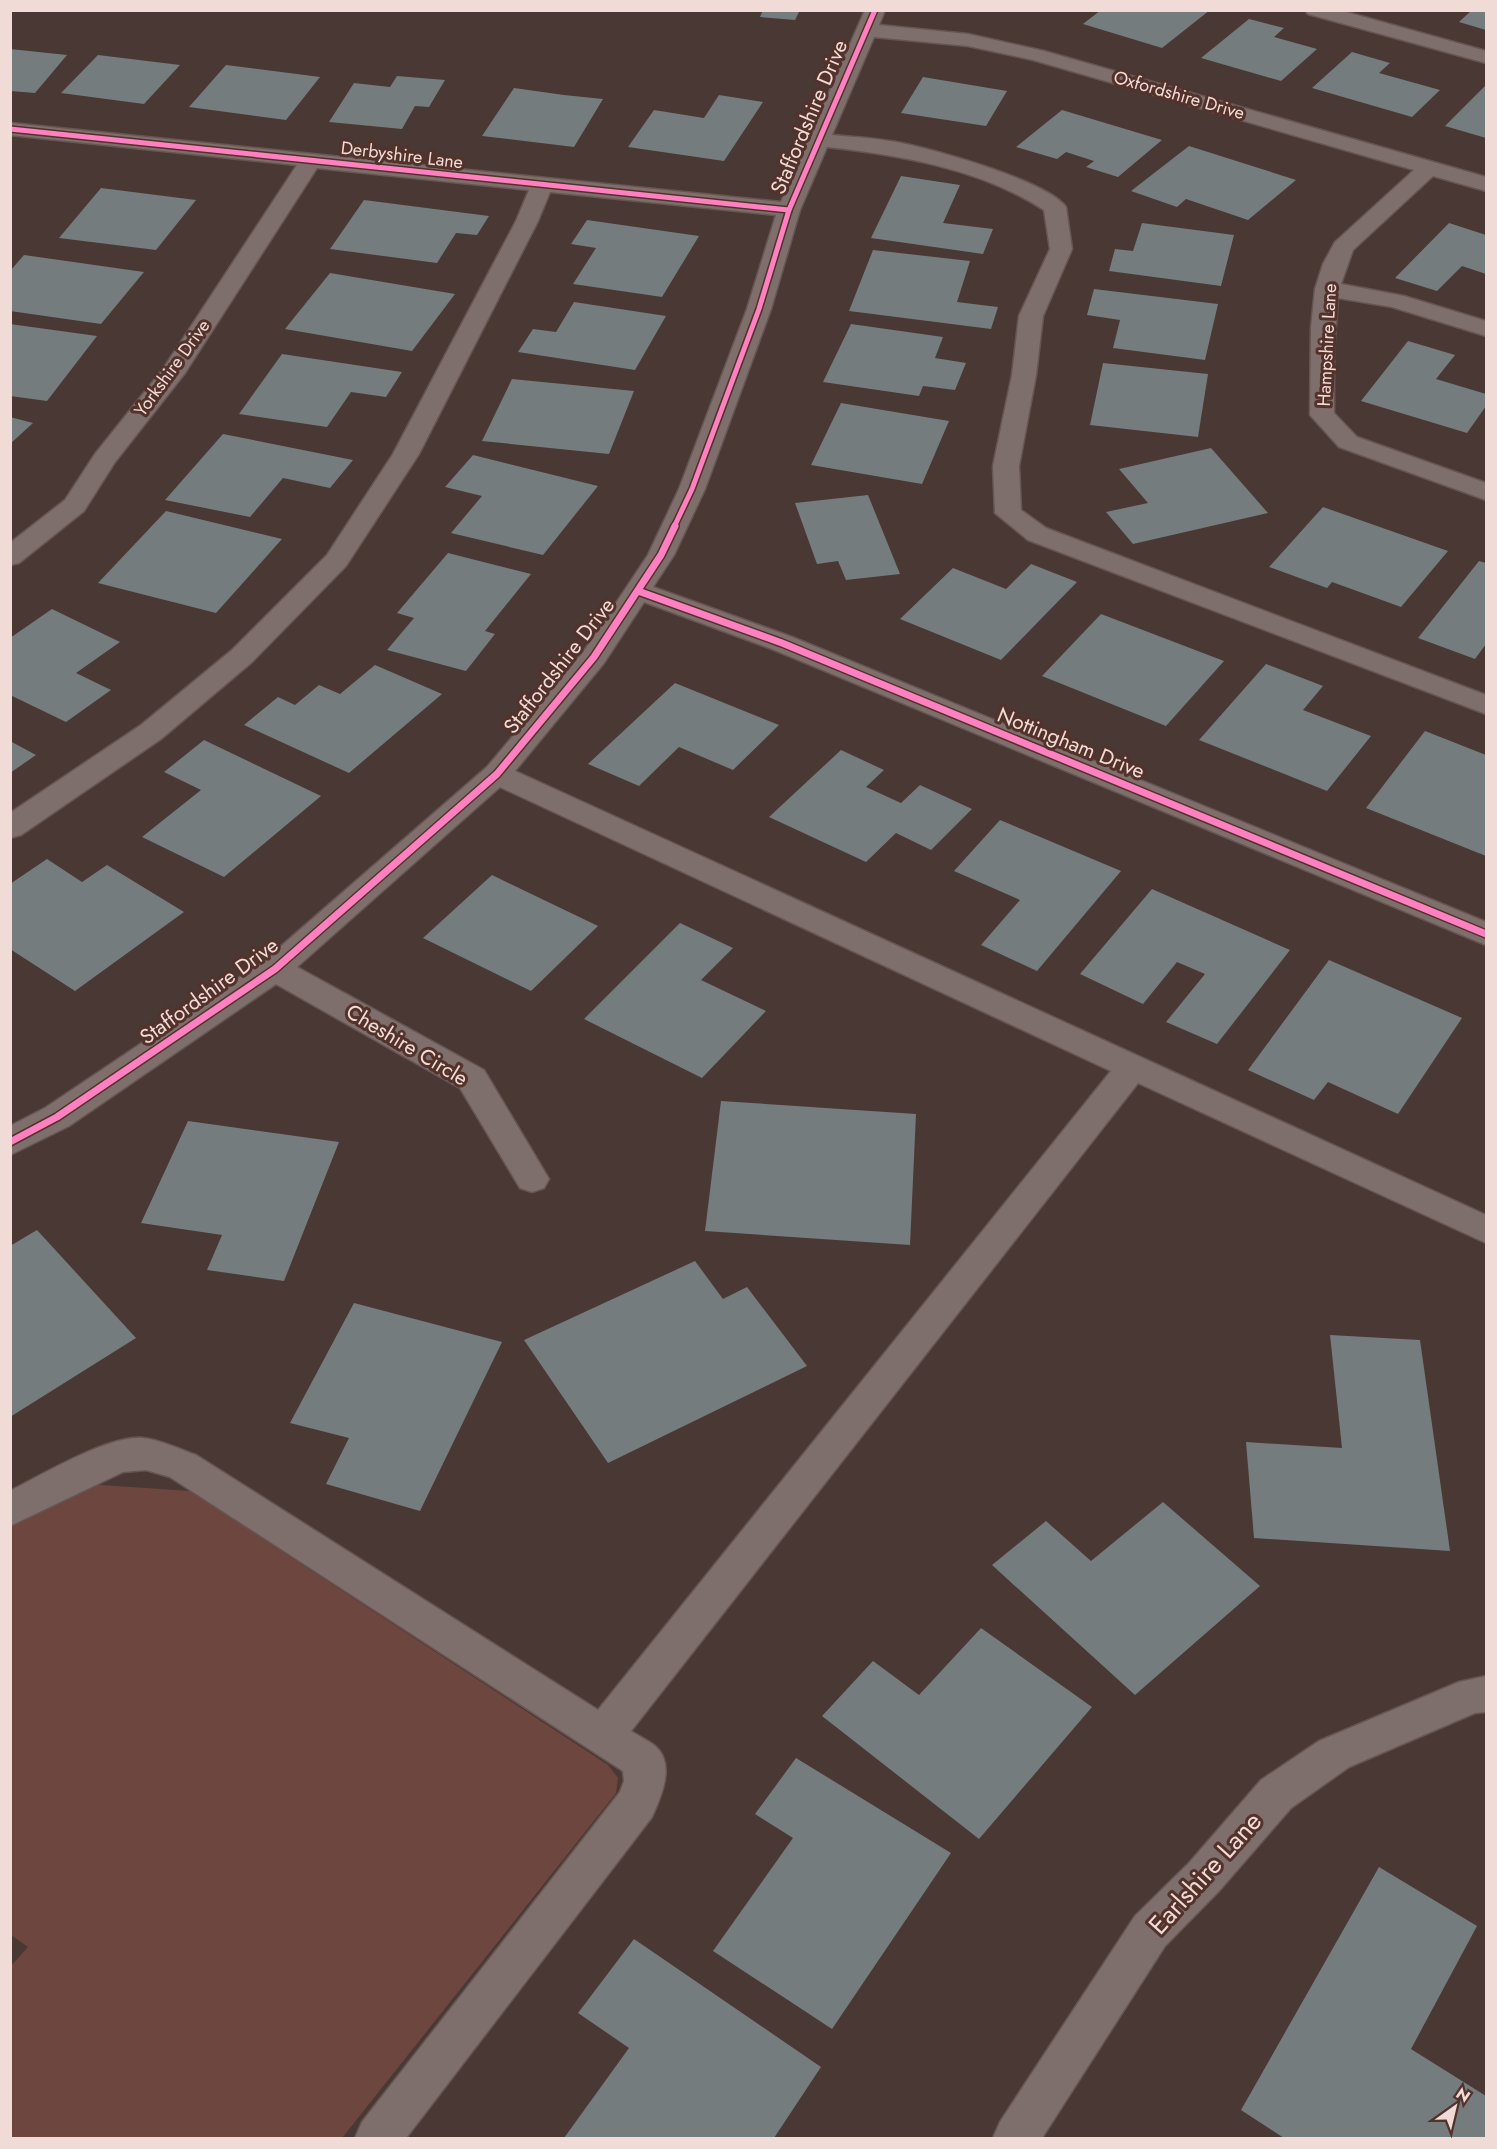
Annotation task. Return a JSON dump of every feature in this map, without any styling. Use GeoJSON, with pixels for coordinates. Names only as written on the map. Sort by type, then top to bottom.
{"type":"FeatureCollection","features":[{"type":"Feature","properties":{"kind":"street"},"geometry":{"type":"LineString","coordinates":[[1315,10],[1486,57]]}},
{"type":"Feature","properties":{"kind":"street","name":"Staffordshire Drive"},"geometry":{"type":"LineString","coordinates":[[10,1142],[57,1117],[275,969],[497,774],[594,657],[661,555],[693,489],[759,309],[789,210],[871,20]]}},
{"type":"Feature","properties":{"kind":"street","name":"Oxfordshire Drive"},"geometry":{"type":"LineString","coordinates":[[871,20],[1037,55],[1486,184]]}},
{"type":"Feature","properties":{"kind":"street","name":"Derbyshire Lane"},"geometry":{"type":"LineString","coordinates":[[10,129],[789,210]]}},
{"type":"Feature","properties":{"kind":"street"},"geometry":{"type":"LineString","coordinates":[[819,140],[895,148],[990,176],[1030,191],[1054,207],[1061,249],[1031,316],[1024,375],[1006,466],[1008,513],[1036,534],[1486,705]]}},
{"type":"Feature","properties":{"kind":"street","name":"Yorkshire Drive"},"geometry":{"type":"LineString","coordinates":[[10,557],[75,505],[104,459],[173,372],[312,159]]}},
{"type":"Feature","properties":{"kind":"street","name":"Hampshire Lane"},"geometry":{"type":"LineString","coordinates":[[1429,168],[1343,247],[1334,262],[1327,289],[1321,373],[1323,415],[1348,442],[1486,492]]}},
{"type":"Feature","properties":{"kind":"street"},"geometry":{"type":"LineString","coordinates":[[10,828],[160,724],[242,656],[337,560],[406,454],[527,221],[542,185]]}},
{"type":"Feature","properties":{"kind":"street"},"geometry":{"type":"LineString","coordinates":[[1327,289],[1396,301],[1486,329]]}},
{"type":"Feature","properties":{"kind":"street","name":"Nottingham Drive"},"geometry":{"type":"LineString","coordinates":[[638,591],[782,643],[1486,934]]}},
{"type":"Feature","properties":{"kind":"street"},"geometry":{"type":"LineString","coordinates":[[497,774],[1486,1230]]}},
{"type":"Feature","properties":{"kind":"street","name":"Cheshire Circle"},"geometry":{"type":"LineString","coordinates":[[275,969],[471,1079],[532,1179]]}},
{"type":"Feature","properties":{"kind":"street"},"geometry":{"type":"LineString","coordinates":[[602,1736],[1132,1067]]}},
{"type":"Feature","properties":{"kind":"street"},"geometry":{"type":"LineString","coordinates":[[10,1510],[108,1461],[134,1454],[159,1457],[183,1466],[642,1761],[645,1781],[637,1803],[378,2139]]}},
{"type":"Feature","properties":{"kind":"street","name":"Earlshire Lane"},"geometry":{"type":"LineString","coordinates":[[1017,2139],[1150,1931],[1204,1877],[1276,1794],[1335,1754],[1480,1694]]}},
{"type":"Feature","properties":{"kind":"shaded area"},"geometry":{"type":"Polygon","coordinates":[[[86,1484],[190,1491],[608,1765],[618,1778],[616,1793],[342,2138],[11,2138],[10,1967],[28,1947],[10,1934],[11,1523],[86,1484]]]}},
{"type":"Feature","properties":{"kind":"building"},"geometry":{"type":"Polygon","coordinates":[[[763,10],[800,10],[795,20],[760,17],[763,10]]]}},
{"type":"Feature","properties":{"kind":"building"},"geometry":{"type":"Polygon","coordinates":[[[1101,10],[1210,10],[1162,48],[1083,24],[1101,10]]]}},
{"type":"Feature","properties":{"kind":"building"},"geometry":{"type":"Polygon","coordinates":[[[1472,10],[1486,10],[1486,30],[1459,22],[1472,10]]]}},
{"type":"Feature","properties":{"kind":"building"},"geometry":{"type":"Polygon","coordinates":[[[1249,19],[1284,28],[1274,37],[1317,49],[1281,81],[1201,58],[1249,19]]]}},
{"type":"Feature","properties":{"kind":"building"},"geometry":{"type":"Polygon","coordinates":[[[10,49],[67,55],[35,93],[10,91],[10,49]]]}},
{"type":"Feature","properties":{"kind":"building"},"geometry":{"type":"Polygon","coordinates":[[[1352,52],[1390,63],[1379,73],[1440,90],[1412,117],[1312,88],[1352,52]]]}},
{"type":"Feature","properties":{"kind":"building"},"geometry":{"type":"Polygon","coordinates":[[[98,55],[180,65],[144,104],[61,93],[98,55]]]}},
{"type":"Feature","properties":{"kind":"building"},"geometry":{"type":"Polygon","coordinates":[[[226,65],[320,77],[286,120],[189,107],[226,65]]]}},
{"type":"Feature","properties":{"kind":"building"},"geometry":{"type":"Polygon","coordinates":[[[397,76],[445,80],[429,107],[415,106],[402,129],[329,122],[354,83],[390,87],[397,76]]]}},
{"type":"Feature","properties":{"kind":"building"},"geometry":{"type":"Polygon","coordinates":[[[923,77],[1007,91],[986,126],[901,113],[923,77]]]}},
{"type":"Feature","properties":{"kind":"building"},"geometry":{"type":"Polygon","coordinates":[[[1486,85],[1486,138],[1445,126],[1486,85]]]}},
{"type":"Feature","properties":{"kind":"building"},"geometry":{"type":"Polygon","coordinates":[[[514,88],[603,99],[574,147],[482,136],[514,88]]]}},
{"type":"Feature","properties":{"kind":"building"},"geometry":{"type":"Polygon","coordinates":[[[719,95],[763,102],[724,161],[628,147],[654,110],[704,118],[719,95]]]}},
{"type":"Feature","properties":{"kind":"building"},"geometry":{"type":"Polygon","coordinates":[[[1062,110],[1162,140],[1118,177],[1086,167],[1094,161],[1066,152],[1057,159],[1016,147],[1062,110]]]}},
{"type":"Feature","properties":{"kind":"building"},"geometry":{"type":"Polygon","coordinates":[[[1189,146],[1296,180],[1248,220],[1186,199],[1177,207],[1131,191],[1189,146]]]}},
{"type":"Feature","properties":{"kind":"building"},"geometry":{"type":"Polygon","coordinates":[[[901,176],[960,185],[943,223],[993,229],[983,254],[871,238],[901,176]]]}},
{"type":"Feature","properties":{"kind":"building"},"geometry":{"type":"Polygon","coordinates":[[[101,188],[196,200],[156,250],[59,238],[101,188]]]}},
{"type":"Feature","properties":{"kind":"building"},"geometry":{"type":"Polygon","coordinates":[[[364,200],[489,216],[477,235],[456,233],[437,263],[330,249],[364,200]]]}},
{"type":"Feature","properties":{"kind":"building"},"geometry":{"type":"Polygon","coordinates":[[[587,220],[699,236],[662,297],[573,284],[596,248],[571,244],[587,220]]]}},
{"type":"Feature","properties":{"kind":"building"},"geometry":{"type":"Polygon","coordinates":[[[1142,223],[1234,235],[1221,286],[1109,271],[1115,249],[1133,251],[1142,223]]]}},
{"type":"Feature","properties":{"kind":"building"},"geometry":{"type":"Polygon","coordinates":[[[1449,223],[1486,235],[1486,274],[1462,266],[1437,291],[1395,278],[1449,223]]]}},
{"type":"Feature","properties":{"kind":"building"},"geometry":{"type":"Polygon","coordinates":[[[873,250],[970,261],[957,302],[998,307],[991,329],[849,311],[873,250]]]}},
{"type":"Feature","properties":{"kind":"building"},"geometry":{"type":"Polygon","coordinates":[[[24,255],[144,272],[101,324],[10,311],[10,271],[24,255]]]}},
{"type":"Feature","properties":{"kind":"building"},"geometry":{"type":"Polygon","coordinates":[[[330,273],[455,294],[412,351],[285,329],[330,273]]]}},
{"type":"Feature","properties":{"kind":"building"},"geometry":{"type":"Polygon","coordinates":[[[1094,289],[1218,304],[1205,360],[1113,348],[1120,320],[1087,315],[1094,289]]]}},
{"type":"Feature","properties":{"kind":"building"},"geometry":{"type":"Polygon","coordinates":[[[574,302],[666,316],[635,370],[518,352],[533,329],[556,332],[574,302]]]}},
{"type":"Feature","properties":{"kind":"building"},"geometry":{"type":"Polygon","coordinates":[[[10,324],[97,336],[47,401],[10,396],[10,324]]]}},
{"type":"Feature","properties":{"kind":"building"},"geometry":{"type":"Polygon","coordinates":[[[851,324],[943,337],[935,358],[966,363],[955,390],[923,386],[919,396],[823,382],[851,324]]]}},
{"type":"Feature","properties":{"kind":"building"},"geometry":{"type":"Polygon","coordinates":[[[1408,341],[1455,355],[1436,379],[1486,394],[1486,406],[1467,433],[1361,401],[1408,341]]]}},
{"type":"Feature","properties":{"kind":"building"},"geometry":{"type":"Polygon","coordinates":[[[282,354],[402,372],[386,397],[351,392],[327,427],[239,414],[282,354]]]}},
{"type":"Feature","properties":{"kind":"building"},"geometry":{"type":"Polygon","coordinates":[[[1103,363],[1208,374],[1198,437],[1090,425],[1103,363]]]}},
{"type":"Feature","properties":{"kind":"building"},"geometry":{"type":"Polygon","coordinates":[[[512,379],[634,391],[609,454],[482,441],[512,379]]]}},
{"type":"Feature","properties":{"kind":"building"},"geometry":{"type":"Polygon","coordinates":[[[841,403],[949,421],[922,484],[811,465],[841,403]]]}},
{"type":"Feature","properties":{"kind":"building"},"geometry":{"type":"Polygon","coordinates":[[[10,417],[33,423],[10,444],[10,417]]]}},
{"type":"Feature","properties":{"kind":"building"},"geometry":{"type":"Polygon","coordinates":[[[223,434],[353,460],[330,488],[283,478],[250,517],[165,500],[223,434]]]}},
{"type":"Feature","properties":{"kind":"building"},"geometry":{"type":"Polygon","coordinates":[[[1211,448],[1268,513],[1133,544],[1106,512],[1148,503],[1119,469],[1211,448]]]}},
{"type":"Feature","properties":{"kind":"building"},"geometry":{"type":"Polygon","coordinates":[[[473,455],[598,486],[543,555],[451,533],[482,496],[445,487],[473,455]]]}},
{"type":"Feature","properties":{"kind":"building"},"geometry":{"type":"Polygon","coordinates":[[[868,495],[900,574],[846,580],[838,561],[817,564],[795,503],[868,495]]]}},
{"type":"Feature","properties":{"kind":"building"},"geometry":{"type":"Polygon","coordinates":[[[1323,507],[1448,551],[1401,607],[1332,582],[1327,588],[1269,567],[1323,507]]]}},
{"type":"Feature","properties":{"kind":"building"},"geometry":{"type":"Polygon","coordinates":[[[166,511],[282,539],[216,613],[98,583],[166,511]]]}},
{"type":"Feature","properties":{"kind":"building"},"geometry":{"type":"Polygon","coordinates":[[[448,553],[531,574],[485,631],[495,634],[466,671],[387,650],[414,618],[397,613],[448,553]]]}},
{"type":"Feature","properties":{"kind":"building"},"geometry":{"type":"Polygon","coordinates":[[[1479,561],[1486,563],[1486,644],[1475,659],[1418,638],[1479,561]]]}},
{"type":"Feature","properties":{"kind":"building"},"geometry":{"type":"Polygon","coordinates":[[[1031,564],[1077,582],[1001,660],[900,619],[953,568],[1006,589],[1031,564]]]}},
{"type":"Feature","properties":{"kind":"building"},"geometry":{"type":"Polygon","coordinates":[[[52,609],[120,642],[76,673],[111,690],[66,722],[10,695],[10,638],[52,609]]]}},
{"type":"Feature","properties":{"kind":"building"},"geometry":{"type":"Polygon","coordinates":[[[1101,614],[1224,661],[1166,726],[1042,676],[1101,614]]]}},
{"type":"Feature","properties":{"kind":"building"},"geometry":{"type":"Polygon","coordinates":[[[1266,664],[1323,686],[1303,710],[1371,736],[1327,791],[1199,740],[1266,664]]]}},
{"type":"Feature","properties":{"kind":"building"},"geometry":{"type":"Polygon","coordinates":[[[375,665],[442,694],[349,773],[244,725],[278,697],[295,705],[319,685],[340,694],[375,665]]]}},
{"type":"Feature","properties":{"kind":"building"},"geometry":{"type":"Polygon","coordinates":[[[675,683],[779,725],[733,770],[679,747],[639,786],[588,764],[675,683]]]}},
{"type":"Feature","properties":{"kind":"building"},"geometry":{"type":"Polygon","coordinates":[[[1425,731],[1486,755],[1486,856],[1366,808],[1425,731]]]}},
{"type":"Feature","properties":{"kind":"building"},"geometry":{"type":"Polygon","coordinates":[[[204,740],[321,796],[224,877],[142,837],[201,790],[164,772],[204,740]]]}},
{"type":"Feature","properties":{"kind":"building"},"geometry":{"type":"Polygon","coordinates":[[[10,741],[36,755],[10,773],[10,741]]]}},
{"type":"Feature","properties":{"kind":"building"},"geometry":{"type":"Polygon","coordinates":[[[841,750],[884,770],[866,787],[901,803],[920,785],[972,809],[931,850],[896,833],[866,862],[769,817],[841,750]]]}},
{"type":"Feature","properties":{"kind":"building"},"geometry":{"type":"Polygon","coordinates":[[[1000,820],[1121,871],[1037,971],[981,945],[1020,900],[954,871],[1000,820]]]}},
{"type":"Feature","properties":{"kind":"building"},"geometry":{"type":"Polygon","coordinates":[[[47,859],[82,882],[107,865],[184,912],[75,991],[10,949],[10,884],[47,859]]]}},
{"type":"Feature","properties":{"kind":"building"},"geometry":{"type":"Polygon","coordinates":[[[492,875],[598,926],[531,991],[423,938],[492,875]]]}},
{"type":"Feature","properties":{"kind":"building"},"geometry":{"type":"Polygon","coordinates":[[[1152,889],[1290,950],[1217,1044],[1166,1022],[1205,974],[1177,962],[1143,1004],[1080,974],[1152,889]]]}},
{"type":"Feature","properties":{"kind":"building"},"geometry":{"type":"Polygon","coordinates":[[[680,923],[733,948],[701,980],[766,1011],[702,1078],[584,1019],[680,923]]]}},
{"type":"Feature","properties":{"kind":"building"},"geometry":{"type":"Polygon","coordinates":[[[1329,960],[1462,1018],[1398,1114],[1328,1082],[1314,1100],[1248,1070],[1329,960]]]}},
{"type":"Feature","properties":{"kind":"building"},"geometry":{"type":"Polygon","coordinates":[[[721,1101],[916,1114],[910,1245],[705,1231],[721,1101]]]}},
{"type":"Feature","properties":{"kind":"building"},"geometry":{"type":"Polygon","coordinates":[[[188,1121],[339,1142],[284,1281],[207,1270],[222,1235],[141,1223],[188,1121]]]}},
{"type":"Feature","properties":{"kind":"building"},"geometry":{"type":"Polygon","coordinates":[[[37,1230],[136,1338],[10,1417],[10,1246],[37,1230]]]}},
{"type":"Feature","properties":{"kind":"building"},"geometry":{"type":"Polygon","coordinates":[[[695,1261],[723,1299],[747,1287],[807,1366],[608,1463],[524,1340],[695,1261]]]}},
{"type":"Feature","properties":{"kind":"building"},"geometry":{"type":"Polygon","coordinates":[[[354,1303],[502,1342],[420,1511],[326,1484],[349,1438],[290,1423],[354,1303]]]}},
{"type":"Feature","properties":{"kind":"building"},"geometry":{"type":"Polygon","coordinates":[[[1330,1335],[1420,1340],[1450,1551],[1254,1538],[1246,1442],[1342,1448],[1330,1335]]]}},
{"type":"Feature","properties":{"kind":"building"},"geometry":{"type":"Polygon","coordinates":[[[1163,1502],[1260,1586],[1135,1695],[992,1565],[1046,1521],[1091,1561],[1163,1502]]]}},
{"type":"Feature","properties":{"kind":"building"},"geometry":{"type":"Polygon","coordinates":[[[981,1628],[1092,1707],[979,1839],[822,1716],[873,1661],[919,1695],[981,1628]]]}},
{"type":"Feature","properties":{"kind":"building"},"geometry":{"type":"Polygon","coordinates":[[[796,1758],[951,1853],[832,2029],[713,1951],[793,1838],[755,1814],[796,1758]]]}},
{"type":"Feature","properties":{"kind":"building"},"geometry":{"type":"Polygon","coordinates":[[[1379,1867],[1477,1926],[1411,2049],[1486,2096],[1486,2138],[1284,2138],[1241,2110],[1379,1867]]]}},
{"type":"Feature","properties":{"kind":"building"},"geometry":{"type":"Polygon","coordinates":[[[634,1939],[821,2067],[774,2138],[564,2138],[629,2048],[578,2013],[634,1939]]]}},
{"type":"Feature","properties":{"kind":"cycle path"},"geometry":{"type":"LineString","coordinates":[[10,1142],[57,1117],[275,969],[497,774],[594,657],[661,555],[692,489],[759,309],[789,210],[875,10]]}},
{"type":"Feature","properties":{"kind":"cycle path"},"geometry":{"type":"LineString","coordinates":[[10,129],[789,210]]}},
{"type":"Feature","properties":{"kind":"cycle path"},"geometry":{"type":"LineString","coordinates":[[638,591],[782,643],[1486,934]]}}]}
